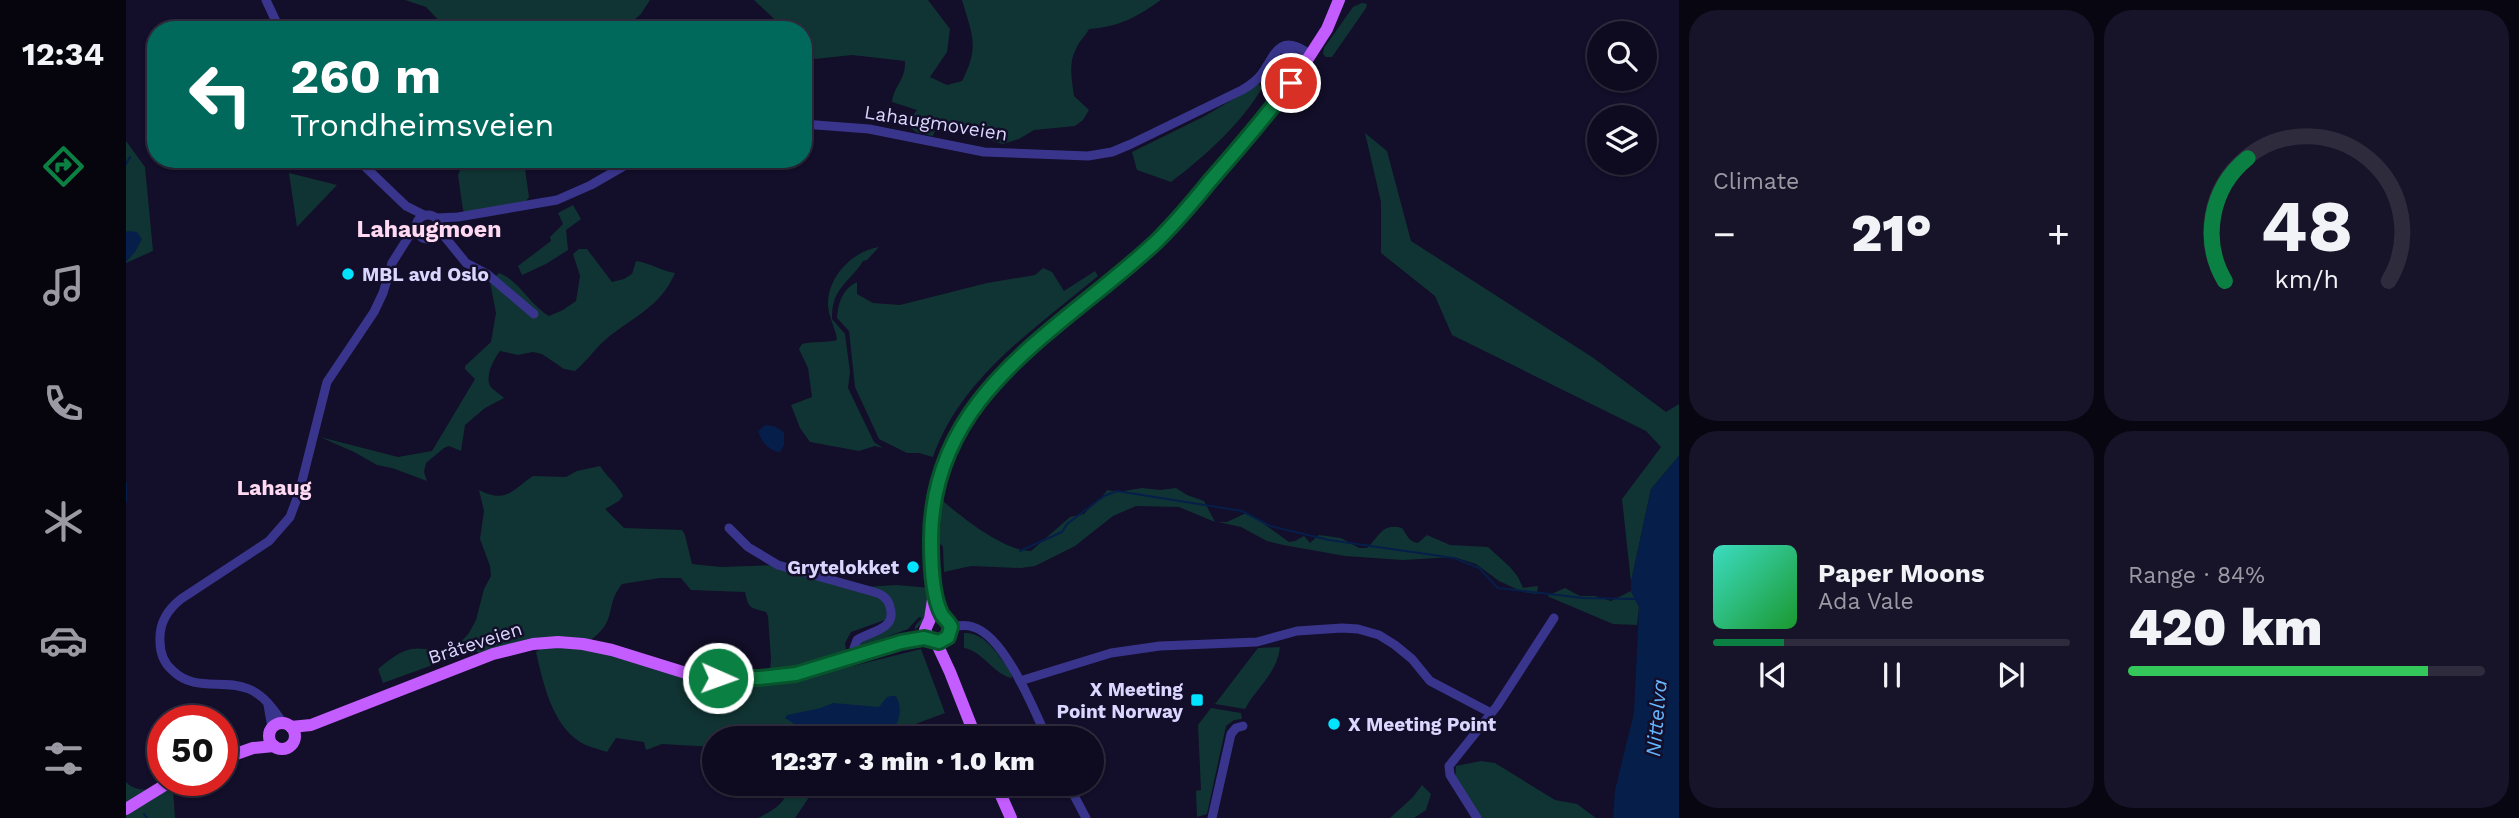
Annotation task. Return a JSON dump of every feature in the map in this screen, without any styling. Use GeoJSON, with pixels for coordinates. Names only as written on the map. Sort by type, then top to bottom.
{"type":"FeatureCollection","features":[{"type":"Feature","properties":{"kind":"main road"},"geometry":{"type":"LineString","coordinates":[[971,726],[937,630],[931,538],[936,495],[947,457],[970,411],[1003,373],[1158,240],[1212,180],[1304,57],[1338,0]]}},
{"type":"Feature","properties":{"kind":"main road","name":"Bråteveien"},"geometry":{"type":"LineString","coordinates":[[238,754],[281,733],[311,725],[493,654],[533,644],[558,642],[592,646],[685,673],[728,678],[760,678],[796,674],[937,630]]}},
{"type":"Feature","properties":{"kind":"main road"},"geometry":{"type":"LineString","coordinates":[[126,809],[147,796]]}},
{"type":"Feature","properties":{"kind":"main road"},"geometry":{"type":"LineString","coordinates":[[1000,796],[1006,818]]}},
{"type":"Feature","properties":{"kind":"main road"},"geometry":{"type":"LineString","coordinates":[[1002,796],[1012,818]]}},
{"type":"Feature","properties":{"kind":"street"},"geometry":{"type":"LineString","coordinates":[[266,0],[276,21]]}},
{"type":"Feature","properties":{"kind":"street","name":"Lahaugmoveien"},"geometry":{"type":"LineString","coordinates":[[812,125],[869,130],[984,152],[1095,155],[1123,148],[1242,90],[1258,78],[1274,53],[1281,48],[1293,45],[1304,57]]}},
{"type":"Feature","properties":{"kind":"street"},"geometry":{"type":"LineString","coordinates":[[366,168],[406,206],[424,215],[431,215],[450,246],[466,263],[490,277],[534,314]]}},
{"type":"Feature","properties":{"kind":"street"},"geometry":{"type":"LineString","coordinates":[[402,247],[458,218],[557,200],[592,185],[621,168]]}},
{"type":"Feature","properties":{"kind":"street"},"geometry":{"type":"LineString","coordinates":[[406,206],[421,237]]}},
{"type":"Feature","properties":{"kind":"street"},"geometry":{"type":"LineString","coordinates":[[281,733],[268,703],[248,688],[197,684],[176,674],[161,650],[162,624],[168,611],[180,599],[269,541],[290,517],[299,493],[327,382],[374,312],[392,263],[424,215]]}},
{"type":"Feature","properties":{"kind":"street"},"geometry":{"type":"LineString","coordinates":[[729,528],[748,547],[778,565],[886,598],[891,610],[889,622],[880,631],[857,640],[854,648],[856,657]]}},
{"type":"Feature","properties":{"kind":"street"},"geometry":{"type":"LineString","coordinates":[[1477,818],[1450,775],[1449,766],[1491,713],[1554,618]]}},
{"type":"Feature","properties":{"kind":"street"},"geometry":{"type":"LineString","coordinates":[[937,630],[967,626],[981,631],[998,648],[1020,681],[1042,726]]}},
{"type":"Feature","properties":{"kind":"street"},"geometry":{"type":"LineString","coordinates":[[1020,681],[1111,653],[1160,646],[1256,642],[1297,631],[1350,629],[1379,635],[1412,659],[1430,681],[1491,713]]}},
{"type":"Feature","properties":{"kind":"street"},"geometry":{"type":"LineString","coordinates":[[1212,818],[1231,734],[1236,728],[1243,726]]}},
{"type":"Feature","properties":{"kind":"street"},"geometry":{"type":"LineString","coordinates":[[1074,796],[1086,818]]}},
{"type":"Feature","properties":{"kind":"green space"},"geometry":{"type":"Polygon","coordinates":[[[405,0],[650,0],[633,21],[439,21],[426,7],[405,0]]]}},
{"type":"Feature","properties":{"kind":"green space"},"geometry":{"type":"Polygon","coordinates":[[[754,0],[928,0],[950,29],[947,52],[930,77],[947,85],[962,81],[973,49],[962,0],[1161,0],[1127,20],[1089,29],[1079,44],[1072,60],[1071,72],[1074,96],[1089,110],[1083,120],[1075,126],[1034,130],[1003,144],[933,124],[933,136],[918,133],[909,127],[909,120],[917,110],[892,102],[904,73],[905,61],[852,55],[815,59],[812,56],[812,21],[776,21],[754,0]]]}},
{"type":"Feature","properties":{"kind":"green space"},"geometry":{"type":"Polygon","coordinates":[[[1367,4],[1366,8],[1332,57],[1326,57],[1323,54],[1324,48],[1353,7],[1367,4]]]}},
{"type":"Feature","properties":{"kind":"green space"},"geometry":{"type":"Polygon","coordinates":[[[1259,84],[1262,88],[1233,127],[1171,182],[1137,170],[1132,152],[1203,117],[1259,84]]]}},
{"type":"Feature","properties":{"kind":"green space"},"geometry":{"type":"Polygon","coordinates":[[[1365,133],[1387,151],[1411,241],[1592,357],[1666,412],[1679,404],[1679,456],[1651,489],[1631,582],[1622,499],[1661,447],[1646,431],[1452,335],[1435,296],[1381,253],[1381,202],[1365,133]]]}},
{"type":"Feature","properties":{"kind":"green space"},"geometry":{"type":"Polygon","coordinates":[[[126,141],[145,167],[153,251],[126,263],[126,141]]]}},
{"type":"Feature","properties":{"kind":"green space"},"geometry":{"type":"Polygon","coordinates":[[[461,168],[523,168],[529,197],[526,201],[466,213],[463,210],[458,175],[461,168]]]}},
{"type":"Feature","properties":{"kind":"green space"},"geometry":{"type":"Polygon","coordinates":[[[289,173],[337,185],[297,227],[289,173]]]}},
{"type":"Feature","properties":{"kind":"green space"},"geometry":{"type":"Polygon","coordinates":[[[573,205],[581,219],[566,230],[568,250],[522,275],[518,266],[551,241],[550,237],[563,224],[558,213],[573,205]]]}},
{"type":"Feature","properties":{"kind":"green space"},"geometry":{"type":"Polygon","coordinates":[[[879,247],[863,261],[839,291],[833,304],[832,319],[845,334],[850,372],[848,388],[874,442],[883,448],[875,446],[859,451],[810,442],[800,428],[791,405],[812,397],[808,368],[799,349],[802,344],[837,340],[828,309],[832,284],[851,259],[869,249],[879,247]]]}},
{"type":"Feature","properties":{"kind":"green space"},"geometry":{"type":"Polygon","coordinates":[[[579,249],[587,249],[612,282],[632,274],[636,261],[675,273],[662,295],[653,304],[605,340],[575,371],[564,369],[542,354],[533,352],[518,355],[500,351],[491,367],[489,382],[491,388],[504,398],[485,408],[465,425],[461,451],[449,446],[426,463],[424,472],[427,481],[377,465],[320,437],[398,457],[432,451],[475,379],[465,366],[491,342],[496,313],[490,282],[499,273],[506,277],[549,316],[576,301],[580,276],[573,254],[579,249]]]}},
{"type":"Feature","properties":{"kind":"green space"},"geometry":{"type":"Polygon","coordinates":[[[1043,268],[1052,272],[1064,291],[1095,271],[1098,276],[1025,335],[981,379],[946,428],[933,457],[907,453],[879,439],[855,387],[849,331],[837,318],[844,293],[857,282],[857,294],[873,303],[900,305],[987,283],[1035,275],[1043,268]]]}},
{"type":"Feature","properties":{"kind":"green space"},"geometry":{"type":"Polygon","coordinates":[[[600,466],[623,496],[605,509],[624,528],[682,530],[692,564],[721,567],[774,565],[866,587],[896,585],[932,588],[933,619],[922,623],[915,630],[922,618],[919,617],[908,629],[859,647],[860,643],[882,632],[887,614],[885,620],[851,632],[845,643],[848,665],[853,666],[921,649],[945,713],[910,726],[702,726],[702,746],[662,744],[646,750],[644,742],[616,738],[607,752],[580,742],[562,725],[550,702],[536,652],[543,647],[490,659],[460,643],[476,620],[484,589],[491,576],[480,539],[484,511],[479,490],[496,496],[503,495],[509,494],[533,476],[566,477],[577,471],[600,466]],[[660,578],[622,584],[603,628],[586,643],[713,678],[770,670],[766,612],[751,607],[745,592],[691,590],[681,578],[660,578]]]}},
{"type":"Feature","properties":{"kind":"green space"},"geometry":{"type":"Polygon","coordinates":[[[1142,488],[1176,488],[1204,501],[1215,522],[1179,507],[1136,506],[1113,516],[1075,546],[1035,566],[971,566],[944,572],[943,548],[939,544],[941,519],[937,496],[995,539],[1031,551],[1070,517],[1084,514],[1107,490],[1118,492],[1142,488]]]}},
{"type":"Feature","properties":{"kind":"green space"},"geometry":{"type":"Polygon","coordinates":[[[1250,514],[1289,542],[1304,536],[1310,543],[1319,535],[1341,538],[1359,548],[1367,548],[1385,529],[1395,527],[1402,528],[1408,538],[1418,543],[1427,535],[1450,545],[1488,547],[1510,567],[1523,588],[1538,586],[1537,594],[1523,592],[1499,581],[1476,564],[1454,557],[1403,560],[1345,556],[1267,541],[1241,527],[1218,522],[1227,522],[1250,514]]]}},
{"type":"Feature","properties":{"kind":"green space"},"geometry":{"type":"Polygon","coordinates":[[[1565,588],[1580,596],[1595,596],[1611,601],[1631,591],[1639,607],[1637,625],[1613,624],[1547,596],[1565,588]]]}},
{"type":"Feature","properties":{"kind":"green space"},"geometry":{"type":"Polygon","coordinates":[[[964,633],[979,636],[991,646],[1011,671],[1012,678],[964,648],[964,633]]]}},
{"type":"Feature","properties":{"kind":"green space"},"geometry":{"type":"Polygon","coordinates":[[[460,647],[463,654],[383,683],[378,669],[402,652],[418,648],[447,651],[460,647]]]}},
{"type":"Feature","properties":{"kind":"green space"},"geometry":{"type":"Polygon","coordinates":[[[1280,647],[1271,673],[1245,709],[1215,704],[1258,648],[1280,647]]]}},
{"type":"Feature","properties":{"kind":"green space"},"geometry":{"type":"Polygon","coordinates":[[[1211,708],[1241,713],[1242,719],[1234,720],[1226,726],[1207,814],[1197,817],[1196,791],[1201,790],[1198,725],[1211,708]]]}},
{"type":"Feature","properties":{"kind":"green space"},"geometry":{"type":"Polygon","coordinates":[[[1481,761],[1495,763],[1555,800],[1577,804],[1596,818],[1481,818],[1455,780],[1456,766],[1481,761]]]}},
{"type":"Feature","properties":{"kind":"green space"},"geometry":{"type":"Polygon","coordinates":[[[126,782],[136,788],[147,789],[147,796],[173,796],[175,818],[126,818],[126,782]]]}},
{"type":"Feature","properties":{"kind":"green space"},"geometry":{"type":"Polygon","coordinates":[[[1422,785],[1431,794],[1426,810],[1414,818],[1390,818],[1413,797],[1422,785]]]}},
{"type":"Feature","properties":{"kind":"green space"},"geometry":{"type":"Polygon","coordinates":[[[786,796],[810,796],[795,818],[758,818],[774,809],[786,796]]]}},
{"type":"Feature","properties":{"kind":"water"},"geometry":{"type":"Polygon","coordinates":[[[126,232],[137,232],[142,239],[126,262],[126,232]]]}},
{"type":"Feature","properties":{"kind":"water"},"geometry":{"type":"Polygon","coordinates":[[[765,425],[774,426],[784,432],[784,445],[780,452],[769,448],[761,438],[758,431],[765,425]]]}},
{"type":"Feature","properties":{"kind":"water","name":"Nittelva"},"geometry":{"type":"Polygon","coordinates":[[[1679,456],[1679,818],[1613,818],[1615,790],[1634,713],[1639,607],[1631,591],[1631,582],[1651,489],[1679,456]]]}},
{"type":"Feature","properties":{"kind":"water"},"geometry":{"type":"Polygon","coordinates":[[[896,696],[899,703],[899,718],[894,726],[798,726],[785,718],[787,715],[833,703],[879,707],[887,697],[896,696]]]}},
{"type":"Feature","properties":{"kind":"waterway"},"geometry":{"type":"LineString","coordinates":[[126,164],[130,157]]}},
{"type":"Feature","properties":{"kind":"waterway"},"geometry":{"type":"LineString","coordinates":[[126,483],[126,502]]}},
{"type":"Feature","properties":{"kind":"waterway"},"geometry":{"type":"LineString","coordinates":[[1020,551],[1062,532],[1067,524],[1104,496],[1117,491],[1242,511],[1270,526],[1329,540],[1454,558],[1479,568],[1498,588],[1583,598],[1637,599]]}},
{"type":"Feature","properties":{"kind":"waterway"},"geometry":{"type":"LineString","coordinates":[[144,814],[147,818]]}},
{"type":"Feature","properties":{"kind":"place","name":"MBL avd Oslo"},"geometry":{"type":"Point","coordinates":[348,274]}},
{"type":"Feature","properties":{"kind":"place","name":"Grytelokket"},"geometry":{"type":"Point","coordinates":[913,567]}},
{"type":"Feature","properties":{"kind":"place","name":"X Meeting Point Norway"},"geometry":{"type":"Point","coordinates":[1197,700]}},
{"type":"Feature","properties":{"kind":"place","name":"X Meeting Point"},"geometry":{"type":"Point","coordinates":[1334,724]}},
{"type":"Feature","properties":{"kind":"district","name":"Lahaugmoen"},"geometry":{"type":"Point","coordinates":[429,229]}},
{"type":"Feature","properties":{"kind":"district","name":"Lahaug"},"geometry":{"type":"Point","coordinates":[274,487]}},
{"type":"Feature","properties":{"kind":"route"},"geometry":{"type":"LineString","coordinates":[[718,678],[760,678],[796,674],[901,642],[924,638],[939,642],[948,637],[951,627],[943,617],[934,586],[932,516],[943,466],[970,411],[1003,373],[1168,230],[1248,140],[1291,83]]}}]}
